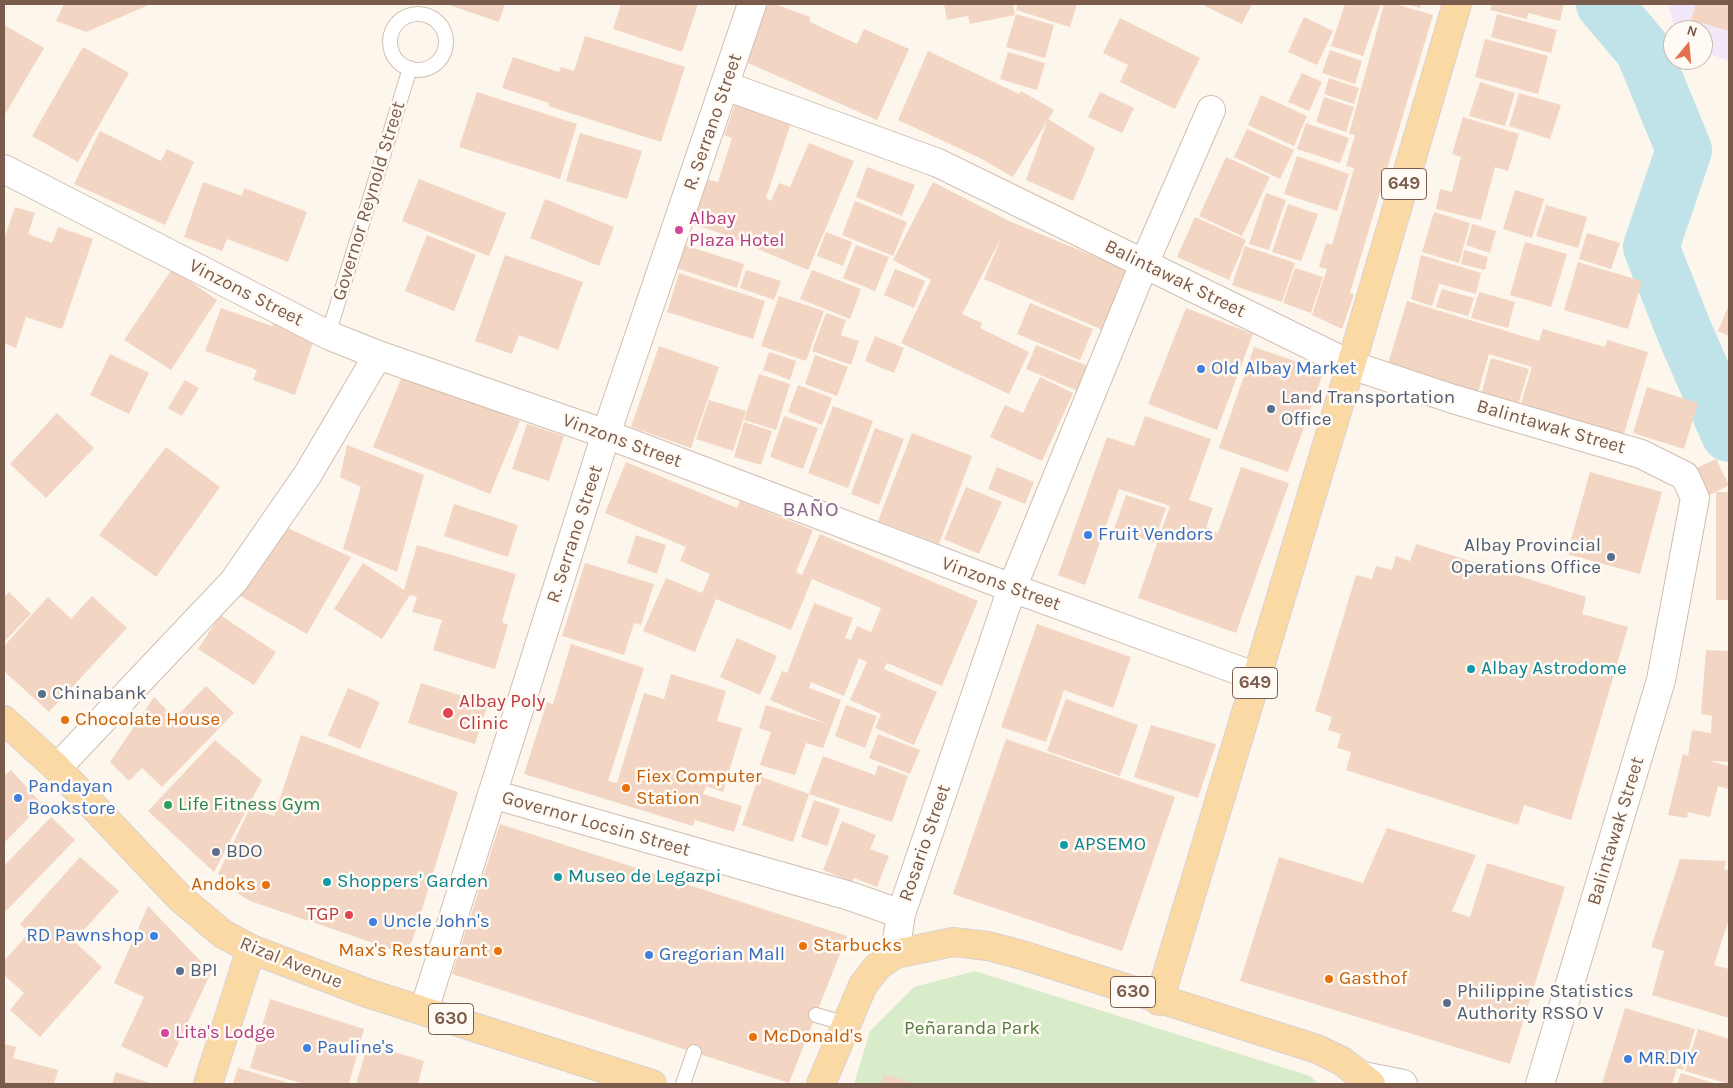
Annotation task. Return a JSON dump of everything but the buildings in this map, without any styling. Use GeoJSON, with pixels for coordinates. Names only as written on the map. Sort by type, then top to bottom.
{"type":"FeatureCollection","features":[{"type":"Feature","properties":{"kind":"main road","name":"649"},"geometry":{"type":"LineString","coordinates":[[1159,1001],[1351,365],[1457,4]]}},
{"type":"Feature","properties":{"kind":"main road","name":"Rizal Avenue"},"geometry":{"type":"LineString","coordinates":[[4,720],[57,768],[180,898],[223,934],[250,949],[366,993],[652,1084]]}},
{"type":"Feature","properties":{"kind":"main road","name":"630"},"geometry":{"type":"LineString","coordinates":[[821,1084],[863,985],[878,966],[895,954],[952,942],[988,946],[1317,1049],[1342,1061],[1367,1080]]}},
{"type":"Feature","properties":{"kind":"main road"},"geometry":{"type":"LineString","coordinates":[[208,1084],[250,949]]}},
{"type":"Feature","properties":{"kind":"street","name":"R. Serrano Street"},"geometry":{"type":"LineString","coordinates":[[424,1010],[606,434],[726,86],[752,4]]}},
{"type":"Feature","properties":{"kind":"street","name":"Balintawak Street"},"geometry":{"type":"LineString","coordinates":[[726,86],[938,163],[1351,365],[1453,399],[1642,454],[1685,476],[1695,498],[1661,680],[1540,1084]]}},
{"type":"Feature","properties":{"kind":"street","name":"Rosario Street"},"geometry":{"type":"LineString","coordinates":[[895,954],[901,914],[1012,588],[1144,264],[1211,110]]}},
{"type":"Feature","properties":{"kind":"street","name":"Vinzons Street"},"geometry":{"type":"LineString","coordinates":[[4,169],[328,334],[378,355],[606,434],[1012,588],[1257,677]]}},
{"type":"Feature","properties":{"kind":"street"},"geometry":{"type":"LineString","coordinates":[[57,768],[234,581],[308,474],[378,355]]}},
{"type":"Feature","properties":{"kind":"street","name":"Governor Locsin Street"},"geometry":{"type":"LineString","coordinates":[[492,794],[850,896],[901,914]]}},
{"type":"Feature","properties":{"kind":"street"},"geometry":{"type":"LineString","coordinates":[[1367,1080],[1402,1084]]}},
{"type":"Feature","properties":{"kind":"lane"},"geometry":{"type":"LineString","coordinates":[[425,15],[440,24],[446,40],[445,49],[442,57],[428,68],[410,68],[394,57],[390,39],[399,22],[407,16],[425,15]]}},
{"type":"Feature","properties":{"kind":"lane","name":"Governor Reynold Street"},"geometry":{"type":"LineString","coordinates":[[328,334],[410,68]]}},
{"type":"Feature","properties":{"kind":"lane"},"geometry":{"type":"LineString","coordinates":[[816,1015],[846,1024]]}},
{"type":"Feature","properties":{"kind":"lane"},"geometry":{"type":"LineString","coordinates":[[682,1084],[694,1052]]}},
{"type":"Feature","properties":{"kind":"shaded area"},"geometry":{"type":"Polygon","coordinates":[[[1668,4],[1729,4],[1729,61],[1713,55],[1713,20],[1672,20],[1668,4]]]}},
{"type":"Feature","properties":{"kind":"green space","name":"Peñaranda Park"},"geometry":{"type":"Polygon","coordinates":[[[975,971],[1310,1076],[1318,1084],[854,1084],[870,1031],[914,987],[975,971]]]}},
{"type":"Feature","properties":{"kind":"waterway"},"geometry":{"type":"LineString","coordinates":[[1604,4],[1643,50],[1684,150],[1651,247],[1685,333],[1729,434]]}},
{"type":"Feature","properties":{"kind":"place","name":"Albay Plaza Hotel"},"geometry":{"type":"Point","coordinates":[679,230]}},
{"type":"Feature","properties":{"kind":"place","name":"Old Albay Market"},"geometry":{"type":"Point","coordinates":[1201,369]}},
{"type":"Feature","properties":{"kind":"place","name":"Land Transportation Office"},"geometry":{"type":"Point","coordinates":[1271,409]}},
{"type":"Feature","properties":{"kind":"place","name":"Fruit Vendors"},"geometry":{"type":"Point","coordinates":[1088,535]}},
{"type":"Feature","properties":{"kind":"place","name":"Albay Provincial Operations Office"},"geometry":{"type":"Point","coordinates":[1611,557]}},
{"type":"Feature","properties":{"kind":"place","name":"Albay Astrodome"},"geometry":{"type":"Point","coordinates":[1471,669]}},
{"type":"Feature","properties":{"kind":"place","name":"Chinabank"},"geometry":{"type":"Point","coordinates":[42,694]}},
{"type":"Feature","properties":{"kind":"place","name":"Albay Poly Clinic"},"geometry":{"type":"Point","coordinates":[448,713]}},
{"type":"Feature","properties":{"kind":"place","name":"Chocolate House"},"geometry":{"type":"Point","coordinates":[65,720]}},
{"type":"Feature","properties":{"kind":"place","name":"Fiex Computer Station"},"geometry":{"type":"Point","coordinates":[626,788]}},
{"type":"Feature","properties":{"kind":"place","name":"Pandayan Bookstore"},"geometry":{"type":"Point","coordinates":[18,798]}},
{"type":"Feature","properties":{"kind":"place","name":"Life Fitness Gym"},"geometry":{"type":"Point","coordinates":[168,805]}},
{"type":"Feature","properties":{"kind":"place","name":"APSEMO"},"geometry":{"type":"Point","coordinates":[1064,845]}},
{"type":"Feature","properties":{"kind":"place","name":"BDO"},"geometry":{"type":"Point","coordinates":[216,852]}},
{"type":"Feature","properties":{"kind":"place","name":"Museo de Legazpi"},"geometry":{"type":"Point","coordinates":[558,877]}},
{"type":"Feature","properties":{"kind":"place","name":"Shoppers' Garden"},"geometry":{"type":"Point","coordinates":[327,882]}},
{"type":"Feature","properties":{"kind":"place","name":"Andoks"},"geometry":{"type":"Point","coordinates":[266,885]}},
{"type":"Feature","properties":{"kind":"place","name":"TGP"},"geometry":{"type":"Point","coordinates":[349,915]}},
{"type":"Feature","properties":{"kind":"place","name":"Uncle John's"},"geometry":{"type":"Point","coordinates":[373,922]}},
{"type":"Feature","properties":{"kind":"place","name":"RD Pawnshop"},"geometry":{"type":"Point","coordinates":[154,936]}},
{"type":"Feature","properties":{"kind":"place","name":"Starbucks"},"geometry":{"type":"Point","coordinates":[803,946]}},
{"type":"Feature","properties":{"kind":"place","name":"Max's Restaurant"},"geometry":{"type":"Point","coordinates":[498,951]}},
{"type":"Feature","properties":{"kind":"place","name":"Gregorian Mall"},"geometry":{"type":"Point","coordinates":[649,955]}},
{"type":"Feature","properties":{"kind":"place","name":"BPI"},"geometry":{"type":"Point","coordinates":[180,971]}},
{"type":"Feature","properties":{"kind":"place","name":"Gasthof"},"geometry":{"type":"Point","coordinates":[1329,979]}},
{"type":"Feature","properties":{"kind":"place","name":"Philippine Statistics Authority RSSO V"},"geometry":{"type":"Point","coordinates":[1447,1003]}},
{"type":"Feature","properties":{"kind":"place","name":"Lita's Lodge"},"geometry":{"type":"Point","coordinates":[165,1033]}},
{"type":"Feature","properties":{"kind":"place","name":"McDonald's"},"geometry":{"type":"Point","coordinates":[753,1037]}},
{"type":"Feature","properties":{"kind":"place","name":"Pauline's"},"geometry":{"type":"Point","coordinates":[307,1048]}},
{"type":"Feature","properties":{"kind":"place","name":"MR.DIY"},"geometry":{"type":"Point","coordinates":[1628,1059]}},
{"type":"Feature","properties":{"kind":"district","name":"BAÑO"},"geometry":{"type":"Point","coordinates":[811,510]}}]}
